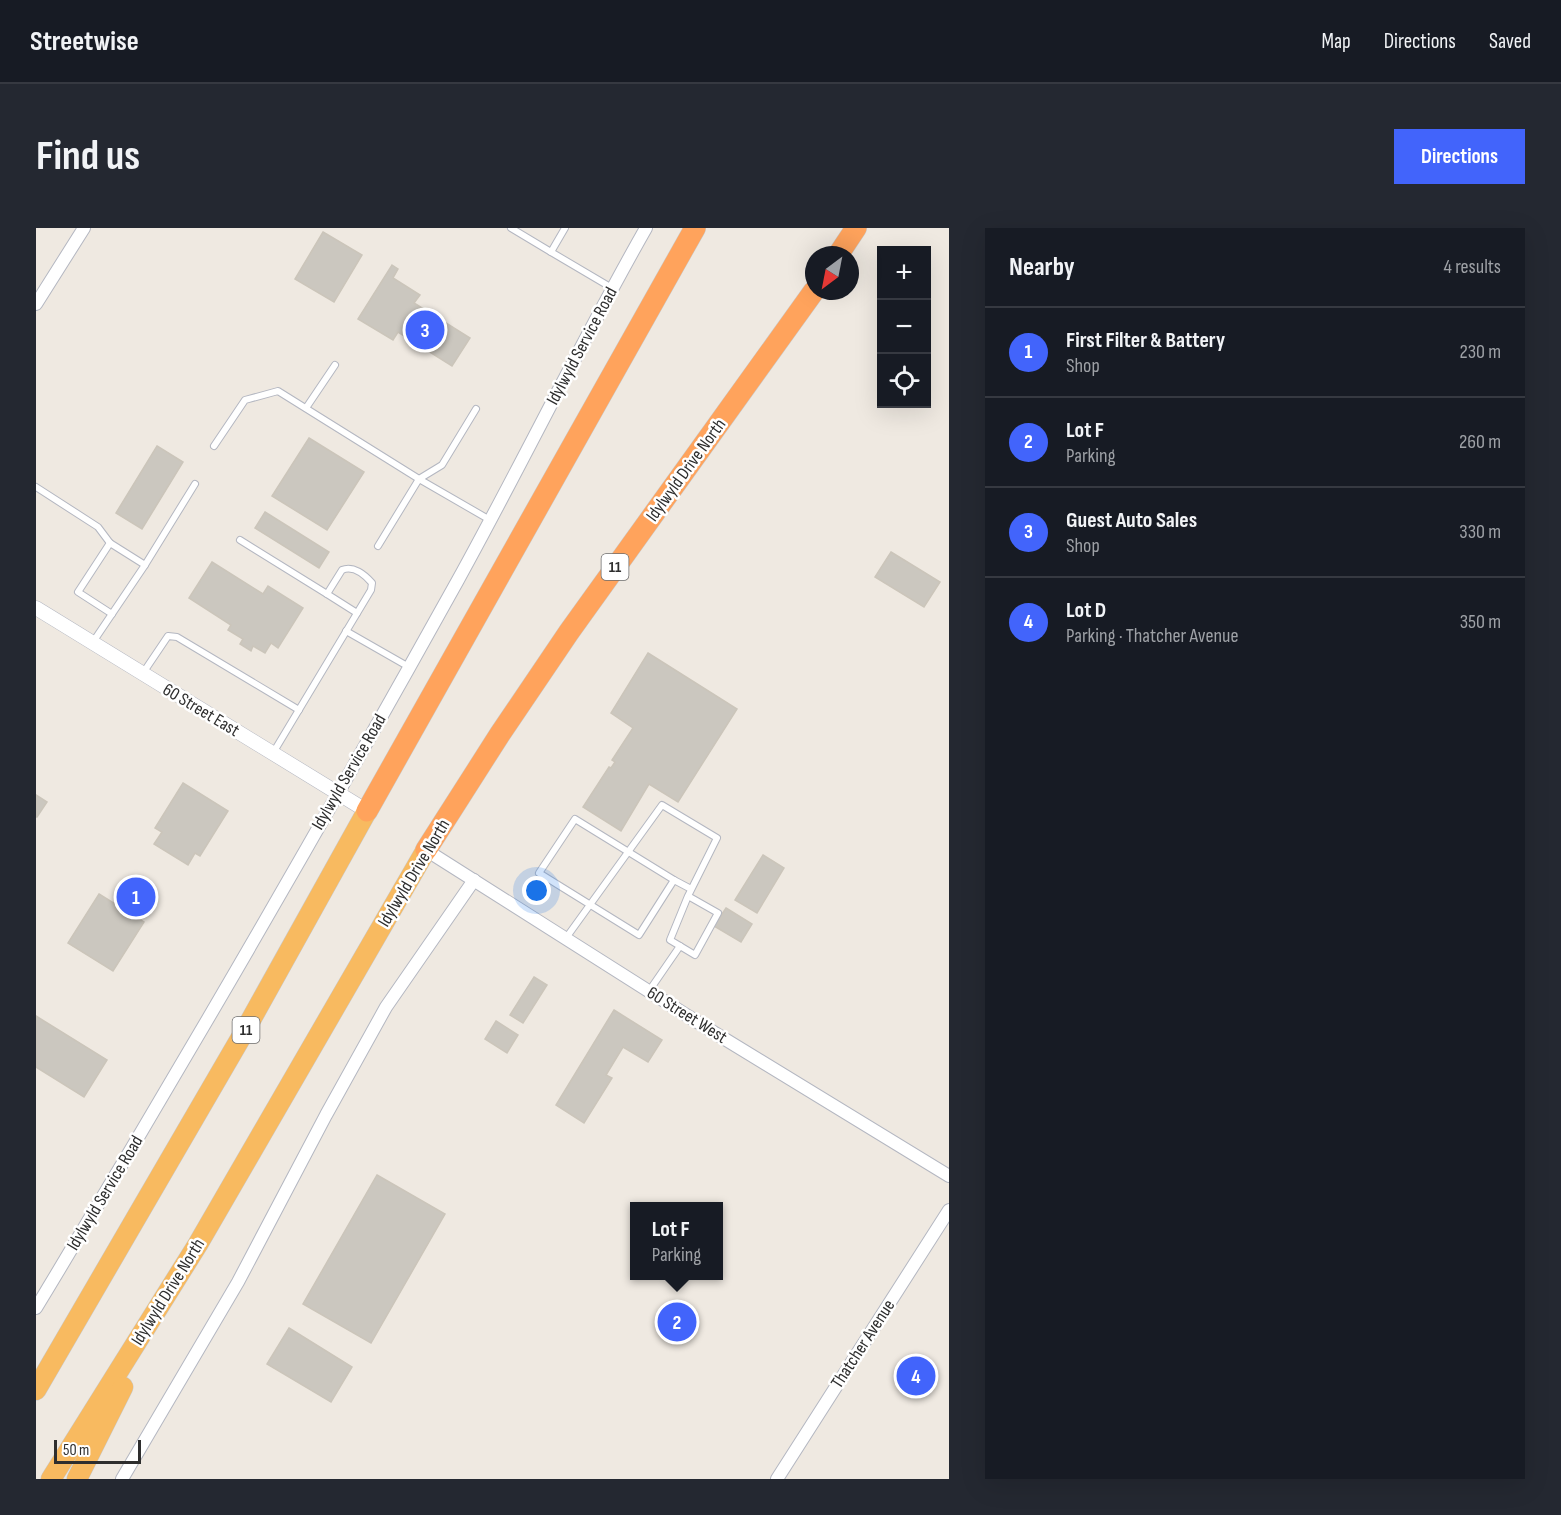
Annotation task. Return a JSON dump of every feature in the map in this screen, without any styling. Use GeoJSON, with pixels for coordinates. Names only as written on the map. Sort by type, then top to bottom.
{"type":"FeatureCollection","features":[{"type":"Feature","properties":{"kind":"highway","name":"11"},"geometry":{"type":"LineString","coordinates":[[36,1390],[243,1034],[695,228]]}},
{"type":"Feature","properties":{"kind":"highway"},"geometry":{"type":"LineString","coordinates":[[844,246],[856,228]]}},
{"type":"Feature","properties":{"kind":"highway","name":"Idylwyld Drive North"},"geometry":{"type":"LineString","coordinates":[[51,1479],[198,1244],[426,850],[500,734],[569,632],[808,300]]}},
{"type":"Feature","properties":{"kind":"highway"},"geometry":{"type":"LineString","coordinates":[[77,1479],[112,1407],[198,1244]]}},
{"type":"Feature","properties":{"kind":"street"},"geometry":{"type":"LineString","coordinates":[[36,304],[84,228]]}},
{"type":"Feature","properties":{"kind":"street","name":"Idylwyld Service Road"},"geometry":{"type":"LineString","coordinates":[[36,1308],[117,1174],[409,667],[646,228]]}},
{"type":"Feature","properties":{"kind":"street","name":"60 Street East"},"geometry":{"type":"LineString","coordinates":[[36,608],[367,811]]}},
{"type":"Feature","properties":{"kind":"street","name":"60 Street West"},"geometry":{"type":"LineString","coordinates":[[426,850],[949,1176]]}},
{"type":"Feature","properties":{"kind":"street"},"geometry":{"type":"LineString","coordinates":[[122,1479],[238,1282],[386,1007],[474,880]]}},
{"type":"Feature","properties":{"kind":"street","name":"Thatcher Avenue"},"geometry":{"type":"LineString","coordinates":[[777,1479],[949,1210]]}},
{"type":"Feature","properties":{"kind":"lane"},"geometry":{"type":"LineString","coordinates":[[511,228],[612,288]]}},
{"type":"Feature","properties":{"kind":"lane"},"geometry":{"type":"LineString","coordinates":[[551,252],[565,228]]}},
{"type":"Feature","properties":{"kind":"lane"},"geometry":{"type":"LineString","coordinates":[[306,408],[335,364]]}},
{"type":"Feature","properties":{"kind":"lane"},"geometry":{"type":"LineString","coordinates":[[214,446],[245,400],[278,391],[419,479],[490,519]]}},
{"type":"Feature","properties":{"kind":"lane"},"geometry":{"type":"LineString","coordinates":[[378,546],[419,479],[442,465],[476,409]]}},
{"type":"Feature","properties":{"kind":"lane"},"geometry":{"type":"LineString","coordinates":[[92,643],[145,565],[195,484]]}},
{"type":"Feature","properties":{"kind":"lane"},"geometry":{"type":"LineString","coordinates":[[36,487],[98,527],[110,543],[145,565]]}},
{"type":"Feature","properties":{"kind":"lane"},"geometry":{"type":"LineString","coordinates":[[240,540],[357,613]]}},
{"type":"Feature","properties":{"kind":"lane"},"geometry":{"type":"LineString","coordinates":[[110,543],[78,592],[112,614]]}},
{"type":"Feature","properties":{"kind":"lane"},"geometry":{"type":"LineString","coordinates":[[273,754],[371,590],[372,583],[352,568],[346,568],[342,570],[327,594]]}},
{"type":"Feature","properties":{"kind":"lane"},"geometry":{"type":"LineString","coordinates":[[346,631],[409,667]]}},
{"type":"Feature","properties":{"kind":"lane"},"geometry":{"type":"LineString","coordinates":[[143,674],[168,636],[177,637],[299,710]]}},
{"type":"Feature","properties":{"kind":"lane"},"geometry":{"type":"LineString","coordinates":[[566,939],[662,805],[717,838],[688,896],[670,940],[695,955],[718,913],[688,896]]}},
{"type":"Feature","properties":{"kind":"lane"},"geometry":{"type":"LineString","coordinates":[[674,880],[639,935],[539,873],[575,819],[692,889]]}},
{"type":"Feature","properties":{"kind":"lane"},"geometry":{"type":"LineString","coordinates":[[649,991],[680,946]]}},
{"type":"Feature","properties":{"kind":"building"},"geometry":{"type":"Polygon","coordinates":[[[323,232],[362,255],[334,302],[295,279],[323,232]]]}},
{"type":"Feature","properties":{"kind":"building"},"geometry":{"type":"Polygon","coordinates":[[[392,265],[398,269],[393,278],[420,295],[414,303],[470,338],[452,366],[398,332],[393,340],[358,319],[392,265]]]}},
{"type":"Feature","properties":{"kind":"building"},"geometry":{"type":"Polygon","coordinates":[[[309,438],[364,472],[327,530],[272,496],[309,438]]]}},
{"type":"Feature","properties":{"kind":"building"},"geometry":{"type":"Polygon","coordinates":[[[157,446],[183,462],[142,529],[116,513],[157,446]]]}},
{"type":"Feature","properties":{"kind":"building"},"geometry":{"type":"Polygon","coordinates":[[[265,512],[329,552],[319,568],[255,528],[265,512]]]}},
{"type":"Feature","properties":{"kind":"building"},"geometry":{"type":"Polygon","coordinates":[[[891,552],[940,582],[924,607],[875,577],[891,552]]]}},
{"type":"Feature","properties":{"kind":"building"},"geometry":{"type":"Polygon","coordinates":[[[212,562],[263,594],[268,586],[303,608],[278,648],[271,643],[265,653],[253,646],[251,651],[240,644],[243,639],[228,630],[231,625],[189,598],[212,562]]]}},
{"type":"Feature","properties":{"kind":"building"},"geometry":{"type":"Polygon","coordinates":[[[648,653],[737,709],[678,802],[649,784],[621,831],[583,807],[609,767],[611,768],[615,762],[612,760],[633,728],[611,713],[648,653]]]}},
{"type":"Feature","properties":{"kind":"building"},"geometry":{"type":"Polygon","coordinates":[[[183,783],[228,811],[200,856],[195,853],[188,865],[154,844],[162,832],[155,828],[183,783]]]}},
{"type":"Feature","properties":{"kind":"building"},"geometry":{"type":"Polygon","coordinates":[[[36,795],[47,802],[37,817],[36,817],[36,795]]]}},
{"type":"Feature","properties":{"kind":"building"},"geometry":{"type":"Polygon","coordinates":[[[763,855],[784,868],[757,913],[735,900],[763,855]]]}},
{"type":"Feature","properties":{"kind":"building"},"geometry":{"type":"Polygon","coordinates":[[[99,894],[144,922],[113,971],[68,943],[99,894]]]}},
{"type":"Feature","properties":{"kind":"building"},"geometry":{"type":"Polygon","coordinates":[[[726,908],[752,924],[741,942],[714,926],[726,908]]]}},
{"type":"Feature","properties":{"kind":"building"},"geometry":{"type":"Polygon","coordinates":[[[534,977],[547,985],[523,1023],[510,1015],[534,977]]]}},
{"type":"Feature","properties":{"kind":"building"},"geometry":{"type":"Polygon","coordinates":[[[614,1010],[662,1040],[648,1062],[623,1047],[606,1075],[612,1078],[584,1123],[556,1105],[614,1010]]]}},
{"type":"Feature","properties":{"kind":"building"},"geometry":{"type":"Polygon","coordinates":[[[36,1016],[107,1060],[84,1097],[36,1067],[36,1016]]]}},
{"type":"Feature","properties":{"kind":"building"},"geometry":{"type":"Polygon","coordinates":[[[496,1021],[518,1035],[507,1053],[485,1039],[496,1021]]]}},
{"type":"Feature","properties":{"kind":"building"},"geometry":{"type":"Polygon","coordinates":[[[377,1175],[445,1214],[371,1343],[303,1304],[377,1175]]]}},
{"type":"Feature","properties":{"kind":"building"},"geometry":{"type":"Polygon","coordinates":[[[289,1328],[352,1367],[331,1402],[267,1364],[289,1328]]]}},
{"type":"Feature","properties":{"kind":"place","name":"Guest Auto Sales"},"geometry":{"type":"Point","coordinates":[425,330]}},
{"type":"Feature","properties":{"kind":"place","name":"First Filter & Battery"},"geometry":{"type":"Point","coordinates":[136,897]}},
{"type":"Feature","properties":{"kind":"place","name":"Lot F"},"geometry":{"type":"Point","coordinates":[677,1322]}},
{"type":"Feature","properties":{"kind":"place","name":"Lot D"},"geometry":{"type":"Point","coordinates":[916,1376]}}]}
